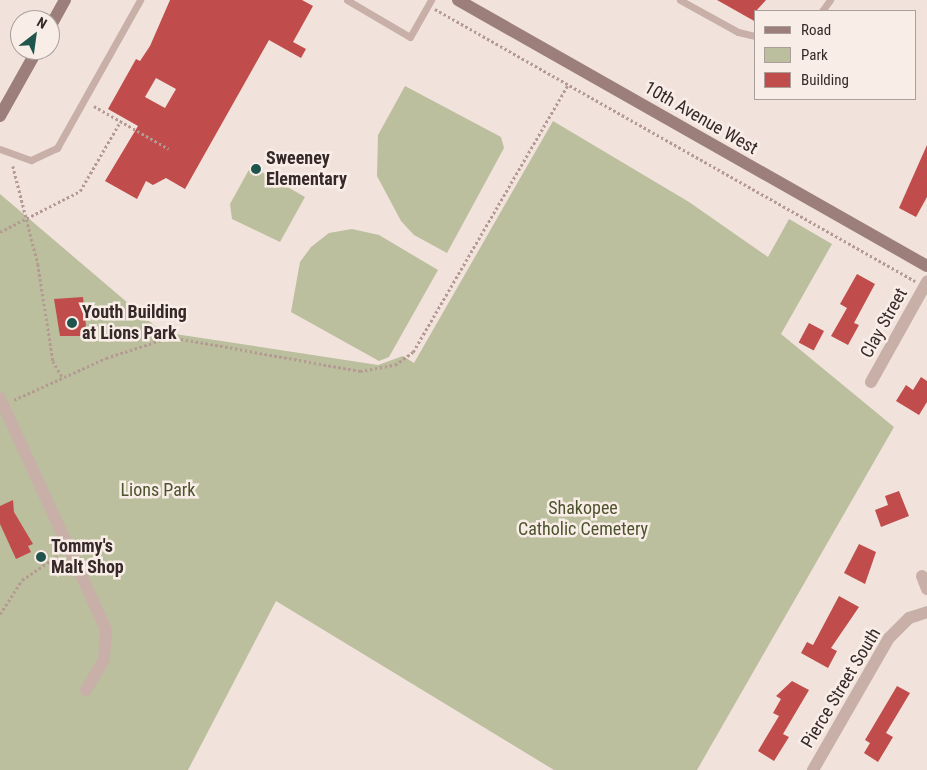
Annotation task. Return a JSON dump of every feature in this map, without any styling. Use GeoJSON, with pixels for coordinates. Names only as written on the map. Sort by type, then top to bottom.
{"type":"FeatureCollection","features":[{"type":"Feature","properties":{"kind":"main road","name":"10th Avenue West"},"geometry":{"type":"LineString","coordinates":[[458,0],[927,266]]}},
{"type":"Feature","properties":{"kind":"main road"},"geometry":{"type":"LineString","coordinates":[[0,116],[31,60]]}},
{"type":"Feature","properties":{"kind":"street","name":"Clay Street"},"geometry":{"type":"LineString","coordinates":[[871,382],[926,284]]}},
{"type":"Feature","properties":{"kind":"street"},"geometry":{"type":"LineString","coordinates":[[6,400],[69,550],[106,630],[104,660],[86,690]]}},
{"type":"Feature","properties":{"kind":"street"},"geometry":{"type":"LineString","coordinates":[[922,576],[927,589]]}},
{"type":"Feature","properties":{"kind":"street","name":"Pierce Street South"},"geometry":{"type":"LineString","coordinates":[[816,769],[889,638],[909,618],[927,612]]}},
{"type":"Feature","properties":{"kind":"lane"},"geometry":{"type":"LineString","coordinates":[[0,149],[31,160],[57,148],[140,0]]}},
{"type":"Feature","properties":{"kind":"lane"},"geometry":{"type":"LineString","coordinates":[[347,0],[410,37],[430,3]]}},
{"type":"Feature","properties":{"kind":"lane"},"geometry":{"type":"LineString","coordinates":[[680,0],[738,32],[754,36]]}},
{"type":"Feature","properties":{"kind":"path"},"geometry":{"type":"LineString","coordinates":[[430,3],[568,85],[926,284]]}},
{"type":"Feature","properties":{"kind":"path"},"geometry":{"type":"LineString","coordinates":[[6,400],[171,337],[360,370],[395,365],[412,352],[568,85]]}},
{"type":"Feature","properties":{"kind":"path"},"geometry":{"type":"LineString","coordinates":[[94,106],[169,149]]}},
{"type":"Feature","properties":{"kind":"path"},"geometry":{"type":"LineString","coordinates":[[0,232],[80,191],[120,122]]}},
{"type":"Feature","properties":{"kind":"path"},"geometry":{"type":"LineString","coordinates":[[13,166],[27,219],[53,361],[63,378]]}},
{"type":"Feature","properties":{"kind":"path"},"geometry":{"type":"LineString","coordinates":[[0,614],[22,580],[69,550]]}},
{"type":"Feature","properties":{"kind":"green space"},"geometry":{"type":"Polygon","coordinates":[[[405,86],[501,137],[504,148],[447,253],[414,235],[401,221],[377,176],[378,135],[405,86]]]}},
{"type":"Feature","properties":{"kind":"green space","name":"Shakopee Catholic Cemetery"},"geometry":{"type":"Polygon","coordinates":[[[553,121],[689,202],[768,257],[789,219],[832,244],[781,334],[894,427],[697,770],[554,770],[276,601],[188,770],[0,770],[0,194],[162,332],[378,365],[403,356],[414,363],[553,121]]]}},
{"type":"Feature","properties":{"kind":"green space"},"geometry":{"type":"Polygon","coordinates":[[[251,166],[305,197],[280,242],[232,219],[230,204],[251,166]]]}},
{"type":"Feature","properties":{"kind":"green space"},"geometry":{"type":"Polygon","coordinates":[[[352,229],[379,235],[438,270],[389,357],[379,361],[291,312],[300,262],[311,247],[329,233],[352,229]]]}},
{"type":"Feature","properties":{"kind":"building"},"geometry":{"type":"Polygon","coordinates":[[[170,0],[302,0],[313,6],[293,42],[306,49],[301,58],[269,40],[185,189],[166,178],[153,185],[146,181],[137,199],[105,181],[138,126],[108,109],[136,59],[140,61],[150,46],[170,0]],[[156,78],[145,97],[165,108],[176,89],[156,78]]]}},
{"type":"Feature","properties":{"kind":"building"},"geometry":{"type":"Polygon","coordinates":[[[717,0],[766,0],[757,10],[754,10],[754,21],[717,0]]]}},
{"type":"Feature","properties":{"kind":"building"},"geometry":{"type":"Polygon","coordinates":[[[927,145],[927,197],[916,217],[899,208],[927,145]]]}},
{"type":"Feature","properties":{"kind":"building"},"geometry":{"type":"Polygon","coordinates":[[[857,274],[875,284],[854,323],[859,325],[848,345],[831,336],[847,308],[840,304],[857,274]]]}},
{"type":"Feature","properties":{"kind":"building","name":"Youth Building at Lions Park"},"geometry":{"type":"Polygon","coordinates":[[[83,297],[87,336],[60,336],[54,299],[83,297]]]}},
{"type":"Feature","properties":{"kind":"building"},"geometry":{"type":"Polygon","coordinates":[[[809,323],[824,331],[814,350],[799,342],[809,323]]]}},
{"type":"Feature","properties":{"kind":"building"},"geometry":{"type":"Polygon","coordinates":[[[921,377],[927,381],[927,402],[919,415],[896,401],[906,385],[913,390],[921,377]]]}},
{"type":"Feature","properties":{"kind":"building"},"geometry":{"type":"Polygon","coordinates":[[[899,491],[909,516],[881,527],[875,510],[888,505],[885,496],[899,491]]]}},
{"type":"Feature","properties":{"kind":"building"},"geometry":{"type":"Polygon","coordinates":[[[13,500],[14,512],[33,544],[28,546],[31,552],[16,559],[0,524],[0,506],[13,500]]]}},
{"type":"Feature","properties":{"kind":"building"},"geometry":{"type":"Polygon","coordinates":[[[859,544],[876,552],[865,584],[844,573],[859,544]]]}},
{"type":"Feature","properties":{"kind":"building"},"geometry":{"type":"Polygon","coordinates":[[[839,596],[859,607],[831,648],[837,651],[828,668],[801,653],[807,642],[813,645],[839,596]]]}},
{"type":"Feature","properties":{"kind":"building"},"geometry":{"type":"Polygon","coordinates":[[[792,681],[809,690],[783,734],[789,737],[774,761],[758,751],[779,716],[773,713],[781,699],[776,696],[792,681]]]}},
{"type":"Feature","properties":{"kind":"building"},"geometry":{"type":"Polygon","coordinates":[[[897,686],[910,693],[886,733],[893,737],[878,762],[864,753],[870,743],[865,740],[897,686]]]}},
{"type":"Feature","properties":{"kind":"place","name":"Sweeney Elementary"},"geometry":{"type":"Point","coordinates":[256,169]}},
{"type":"Feature","properties":{"kind":"place","name":"Youth Building at Lions Park"},"geometry":{"type":"Point","coordinates":[72,323]}},
{"type":"Feature","properties":{"kind":"place","name":"Tommy's Malt Shop"},"geometry":{"type":"Point","coordinates":[41,557]}},
{"type":"Feature","properties":{"kind":"park label","name":"Lions Park"},"geometry":{"type":"Point","coordinates":[158,490]}}]}
